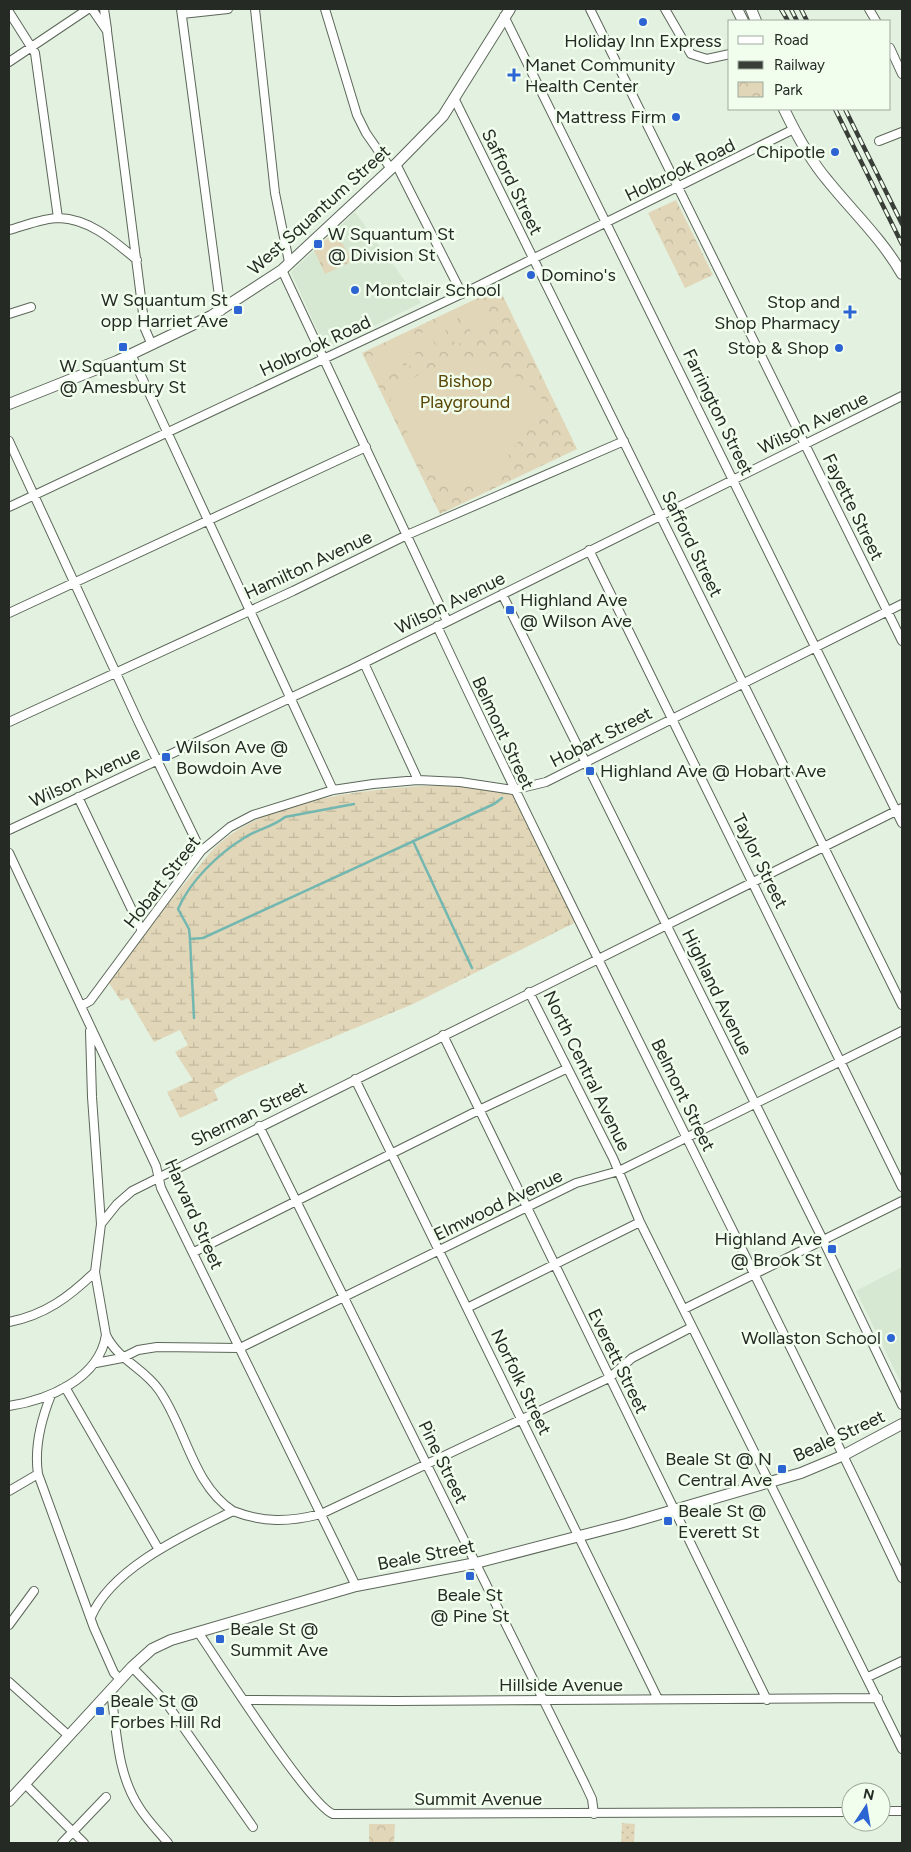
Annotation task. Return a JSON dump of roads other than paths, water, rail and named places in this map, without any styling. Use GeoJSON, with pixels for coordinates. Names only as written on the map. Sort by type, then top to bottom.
{"type":"FeatureCollection","features":[{"type":"Feature","properties":{"kind":"main road","name":"West Squantum Street"},"geometry":{"type":"LineString","coordinates":[[9,404],[152,345],[221,311],[285,266],[394,166],[442,116],[507,13]]}},
{"type":"Feature","properties":{"kind":"main road"},"geometry":{"type":"LineString","coordinates":[[784,110],[794,129],[826,179],[876,237],[902,274]]}},
{"type":"Feature","properties":{"kind":"main road","name":"Beale Street"},"geometry":{"type":"LineString","coordinates":[[9,1801],[120,1679],[152,1649],[198,1632],[356,1586],[476,1563],[801,1474],[844,1455],[902,1424]]}},
{"type":"Feature","properties":{"kind":"street"},"geometry":{"type":"LineString","coordinates":[[9,62],[90,9],[107,31]]}},
{"type":"Feature","properties":{"kind":"street"},"geometry":{"type":"LineString","coordinates":[[104,9],[145,329],[152,345]]}},
{"type":"Feature","properties":{"kind":"street"},"geometry":{"type":"LineString","coordinates":[[221,311],[182,11],[228,9]]}},
{"type":"Feature","properties":{"kind":"street"},"geometry":{"type":"LineString","coordinates":[[255,9],[285,266],[324,359],[447,621]]}},
{"type":"Feature","properties":{"kind":"street"},"geometry":{"type":"LineString","coordinates":[[325,9],[357,115],[366,133],[394,166],[462,294]]}},
{"type":"Feature","properties":{"kind":"street","name":"Fayette Street"},"geometry":{"type":"LineString","coordinates":[[590,9],[902,642]]}},
{"type":"Feature","properties":{"kind":"street"},"geometry":{"type":"LineString","coordinates":[[665,9],[684,46],[691,54],[707,59],[728,54]]}},
{"type":"Feature","properties":{"kind":"street"},"geometry":{"type":"LineString","coordinates":[[869,9],[875,20]]}},
{"type":"Feature","properties":{"kind":"street"},"geometry":{"type":"LineString","coordinates":[[9,12],[32,46],[37,62],[58,218]]}},
{"type":"Feature","properties":{"kind":"street","name":"Farrington Street"},"geometry":{"type":"LineString","coordinates":[[507,13],[607,223],[816,648],[899,809],[902,823]]}},
{"type":"Feature","properties":{"kind":"street"},"geometry":{"type":"LineString","coordinates":[[891,50],[902,74]]}},
{"type":"Feature","properties":{"kind":"street","name":"Safford Street"},"geometry":{"type":"LineString","coordinates":[[454,98],[533,260],[662,515],[902,1005]]}},
{"type":"Feature","properties":{"kind":"street","name":"Holbrook Road"},"geometry":{"type":"LineString","coordinates":[[9,507],[533,260],[794,129]]}},
{"type":"Feature","properties":{"kind":"street"},"geometry":{"type":"LineString","coordinates":[[879,141],[902,132]]}},
{"type":"Feature","properties":{"kind":"street"},"geometry":{"type":"LineString","coordinates":[[9,230],[58,218],[78,222],[103,232],[137,260]]}},
{"type":"Feature","properties":{"kind":"street"},"geometry":{"type":"LineString","coordinates":[[9,314],[30,307]]}},
{"type":"Feature","properties":{"kind":"street"},"geometry":{"type":"LineString","coordinates":[[131,354],[332,790]]}},
{"type":"Feature","properties":{"kind":"street","name":"Wilson Avenue"},"geometry":{"type":"LineString","coordinates":[[9,830],[364,663],[902,396]]}},
{"type":"Feature","properties":{"kind":"street"},"geometry":{"type":"LineString","coordinates":[[9,441],[33,496],[201,851]]}},
{"type":"Feature","properties":{"kind":"street","name":"Hamilton Avenue"},"geometry":{"type":"LineString","coordinates":[[9,722],[293,591],[407,535],[624,441]]}},
{"type":"Feature","properties":{"kind":"street"},"geometry":{"type":"LineString","coordinates":[[9,613],[366,447]]}},
{"type":"Feature","properties":{"kind":"street","name":"Taylor Street"},"geometry":{"type":"LineString","coordinates":[[589,550],[902,1187]]}},
{"type":"Feature","properties":{"kind":"street","name":"Highland Avenue"},"geometry":{"type":"LineString","coordinates":[[502,594],[823,1240],[902,1405]]}},
{"type":"Feature","properties":{"kind":"street","name":"Hobart Street"},"geometry":{"type":"LineString","coordinates":[[81,1006],[90,1001],[201,851],[230,827],[253,815],[332,790],[418,780],[460,782],[513,790],[546,782],[902,604]]}},
{"type":"Feature","properties":{"kind":"street","name":"Belmont Street"},"geometry":{"type":"LineString","coordinates":[[437,626],[513,790],[688,1138],[844,1455],[902,1578]]}},
{"type":"Feature","properties":{"kind":"street"},"geometry":{"type":"LineString","coordinates":[[364,663],[418,780]]}},
{"type":"Feature","properties":{"kind":"street"},"geometry":{"type":"LineString","coordinates":[[78,797],[142,931]]}},
{"type":"Feature","properties":{"kind":"street","name":"North Central Avenue"},"geometry":{"type":"LineString","coordinates":[[899,809],[529,992],[619,1172],[640,1222],[868,1677],[902,1749]]}},
{"type":"Feature","properties":{"kind":"street","name":"Harvard Street"},"geometry":{"type":"LineString","coordinates":[[9,853],[156,1166],[161,1188],[356,1586]]}},
{"type":"Feature","properties":{"kind":"street","name":"Sherman Street"},"geometry":{"type":"LineString","coordinates":[[101,1224],[117,1204],[132,1191],[529,992]]}},
{"type":"Feature","properties":{"kind":"street"},"geometry":{"type":"LineString","coordinates":[[90,1027],[92,1097],[101,1224],[95,1272],[106,1335],[122,1358],[144,1374],[158,1388],[201,1475],[233,1510],[245,1516],[276,1522],[321,1514],[609,1378],[632,1358],[692,1327]]}},
{"type":"Feature","properties":{"kind":"street","name":"Elmwood Avenue"},"geometry":{"type":"LineString","coordinates":[[9,1406],[51,1396],[96,1363],[122,1358],[138,1350],[157,1347],[240,1348],[440,1251],[526,1206],[576,1183],[619,1172],[902,1031]]}},
{"type":"Feature","properties":{"kind":"street","name":"Everett Street"},"geometry":{"type":"LineString","coordinates":[[443,1035],[766,1700]]}},
{"type":"Feature","properties":{"kind":"street"},"geometry":{"type":"LineString","coordinates":[[194,1252],[478,1110],[566,1069]]}},
{"type":"Feature","properties":{"kind":"street","name":"Norfolk Street"},"geometry":{"type":"LineString","coordinates":[[354,1079],[658,1699]]}},
{"type":"Feature","properties":{"kind":"street","name":"Pine Street"},"geometry":{"type":"LineString","coordinates":[[259,1126],[544,1700],[592,1799],[594,1814]]}},
{"type":"Feature","properties":{"kind":"street"},"geometry":{"type":"LineString","coordinates":[[684,1309],[902,1200]]}},
{"type":"Feature","properties":{"kind":"street"},"geometry":{"type":"LineString","coordinates":[[467,1308],[640,1222]]}},
{"type":"Feature","properties":{"kind":"street"},"geometry":{"type":"LineString","coordinates":[[9,1322],[29,1318],[52,1307],[95,1272]]}},
{"type":"Feature","properties":{"kind":"street"},"geometry":{"type":"LineString","coordinates":[[96,1363],[106,1335]]}},
{"type":"Feature","properties":{"kind":"street"},"geometry":{"type":"LineString","coordinates":[[65,1387],[159,1550]]}},
{"type":"Feature","properties":{"kind":"street"},"geometry":{"type":"LineString","coordinates":[[51,1396],[44,1413],[37,1447],[38,1474],[91,1617],[114,1673],[120,1679]]}},
{"type":"Feature","properties":{"kind":"street"},"geometry":{"type":"LineString","coordinates":[[9,1491],[38,1474]]}},
{"type":"Feature","properties":{"kind":"street"},"geometry":{"type":"LineString","coordinates":[[91,1617],[97,1603],[132,1567],[159,1550],[233,1510]]}},
{"type":"Feature","properties":{"kind":"street"},"geometry":{"type":"LineString","coordinates":[[9,1625],[34,1591]]}},
{"type":"Feature","properties":{"kind":"street","name":"Summit Avenue"},"geometry":{"type":"LineString","coordinates":[[198,1632],[310,1793],[328,1812],[333,1814],[841,1812]]}},
{"type":"Feature","properties":{"kind":"street"},"geometry":{"type":"LineString","coordinates":[[868,1677],[902,1661]]}},
{"type":"Feature","properties":{"kind":"street"},"geometry":{"type":"LineString","coordinates":[[132,1667],[166,1702],[253,1827]]}},
{"type":"Feature","properties":{"kind":"street"},"geometry":{"type":"LineString","coordinates":[[9,1682],[69,1736]]}},
{"type":"Feature","properties":{"kind":"street"},"geometry":{"type":"LineString","coordinates":[[107,1694],[112,1699],[120,1759],[128,1786],[139,1807],[168,1843]]}},
{"type":"Feature","properties":{"kind":"street","name":"Hillside Avenue"},"geometry":{"type":"LineString","coordinates":[[244,1700],[766,1700],[878,1698]]}},
{"type":"Feature","properties":{"kind":"street"},"geometry":{"type":"LineString","coordinates":[[25,1784],[84,1843]]}},
{"type":"Feature","properties":{"kind":"street"},"geometry":{"type":"LineString","coordinates":[[62,1843],[106,1797]]}},
{"type":"Feature","properties":{"kind":"waterway"},"geometry":{"type":"LineString","coordinates":[[354,804],[285,817],[249,835],[224,852],[197,878],[178,909],[189,929],[190,939],[203,938],[494,804],[502,798]]}},
{"type":"Feature","properties":{"kind":"waterway"},"geometry":{"type":"LineString","coordinates":[[413,841],[472,968]]}},
{"type":"Feature","properties":{"kind":"waterway"},"geometry":{"type":"LineString","coordinates":[[190,939],[194,1018]]}},
{"type":"Feature","properties":{"kind":"railway"},"geometry":{"type":"LineString","coordinates":[[781,9],[787,20]]}},
{"type":"Feature","properties":{"kind":"railway"},"geometry":{"type":"LineString","coordinates":[[791,9],[796,20]]}},
{"type":"Feature","properties":{"kind":"railway"},"geometry":{"type":"LineString","coordinates":[[801,9],[806,20]]}},
{"type":"Feature","properties":{"kind":"railway"},"geometry":{"type":"LineString","coordinates":[[835,110],[902,244]]}},
{"type":"Feature","properties":{"kind":"railway"},"geometry":{"type":"LineString","coordinates":[[845,110],[902,224]]}},
{"type":"Feature","properties":{"kind":"place","name":"Holiday Inn Express"},"geometry":{"type":"Point","coordinates":[643,22]}},
{"type":"Feature","properties":{"kind":"place","name":"Manet Community Health Center"},"geometry":{"type":"Point","coordinates":[514,75]}},
{"type":"Feature","properties":{"kind":"place","name":"Mattress Firm"},"geometry":{"type":"Point","coordinates":[676,117]}},
{"type":"Feature","properties":{"kind":"place","name":"Chipotle"},"geometry":{"type":"Point","coordinates":[835,152]}},
{"type":"Feature","properties":{"kind":"place","name":"W Squantum St @ Division St"},"geometry":{"type":"Point","coordinates":[318,244]}},
{"type":"Feature","properties":{"kind":"place","name":"Domino's"},"geometry":{"type":"Point","coordinates":[531,275]}},
{"type":"Feature","properties":{"kind":"place","name":"Montclair School"},"geometry":{"type":"Point","coordinates":[355,290]}},
{"type":"Feature","properties":{"kind":"place","name":"W Squantum St opp Harriet Ave"},"geometry":{"type":"Point","coordinates":[238,310]}},
{"type":"Feature","properties":{"kind":"place","name":"Stop and Shop Pharmacy"},"geometry":{"type":"Point","coordinates":[850,312]}},
{"type":"Feature","properties":{"kind":"place","name":"W Squantum St @ Amesbury St"},"geometry":{"type":"Point","coordinates":[123,347]}},
{"type":"Feature","properties":{"kind":"place","name":"Stop & Shop"},"geometry":{"type":"Point","coordinates":[839,348]}},
{"type":"Feature","properties":{"kind":"place","name":"Highland Ave @ Wilson Ave"},"geometry":{"type":"Point","coordinates":[510,610]}},
{"type":"Feature","properties":{"kind":"place","name":"Wilson Ave @ Bowdoin Ave"},"geometry":{"type":"Point","coordinates":[166,757]}},
{"type":"Feature","properties":{"kind":"place","name":"Highland Ave @ Hobart Ave"},"geometry":{"type":"Point","coordinates":[590,771]}},
{"type":"Feature","properties":{"kind":"place","name":"Highland Ave @ Brook St"},"geometry":{"type":"Point","coordinates":[832,1249]}},
{"type":"Feature","properties":{"kind":"place","name":"Wollaston School"},"geometry":{"type":"Point","coordinates":[891,1338]}},
{"type":"Feature","properties":{"kind":"place","name":"Beale St @ N Central Ave"},"geometry":{"type":"Point","coordinates":[782,1469]}},
{"type":"Feature","properties":{"kind":"place","name":"Beale St @ Everett St"},"geometry":{"type":"Point","coordinates":[668,1521]}},
{"type":"Feature","properties":{"kind":"place","name":"Beale St @ Pine St"},"geometry":{"type":"Point","coordinates":[470,1576]}},
{"type":"Feature","properties":{"kind":"place","name":"Beale St @ Summit Ave"},"geometry":{"type":"Point","coordinates":[220,1639]}},
{"type":"Feature","properties":{"kind":"place","name":"Beale St @ Forbes Hill Rd"},"geometry":{"type":"Point","coordinates":[100,1711]}},
{"type":"Feature","properties":{"kind":"park label","name":"Bishop Playground"},"geometry":{"type":"Point","coordinates":[465,391]}}]}
